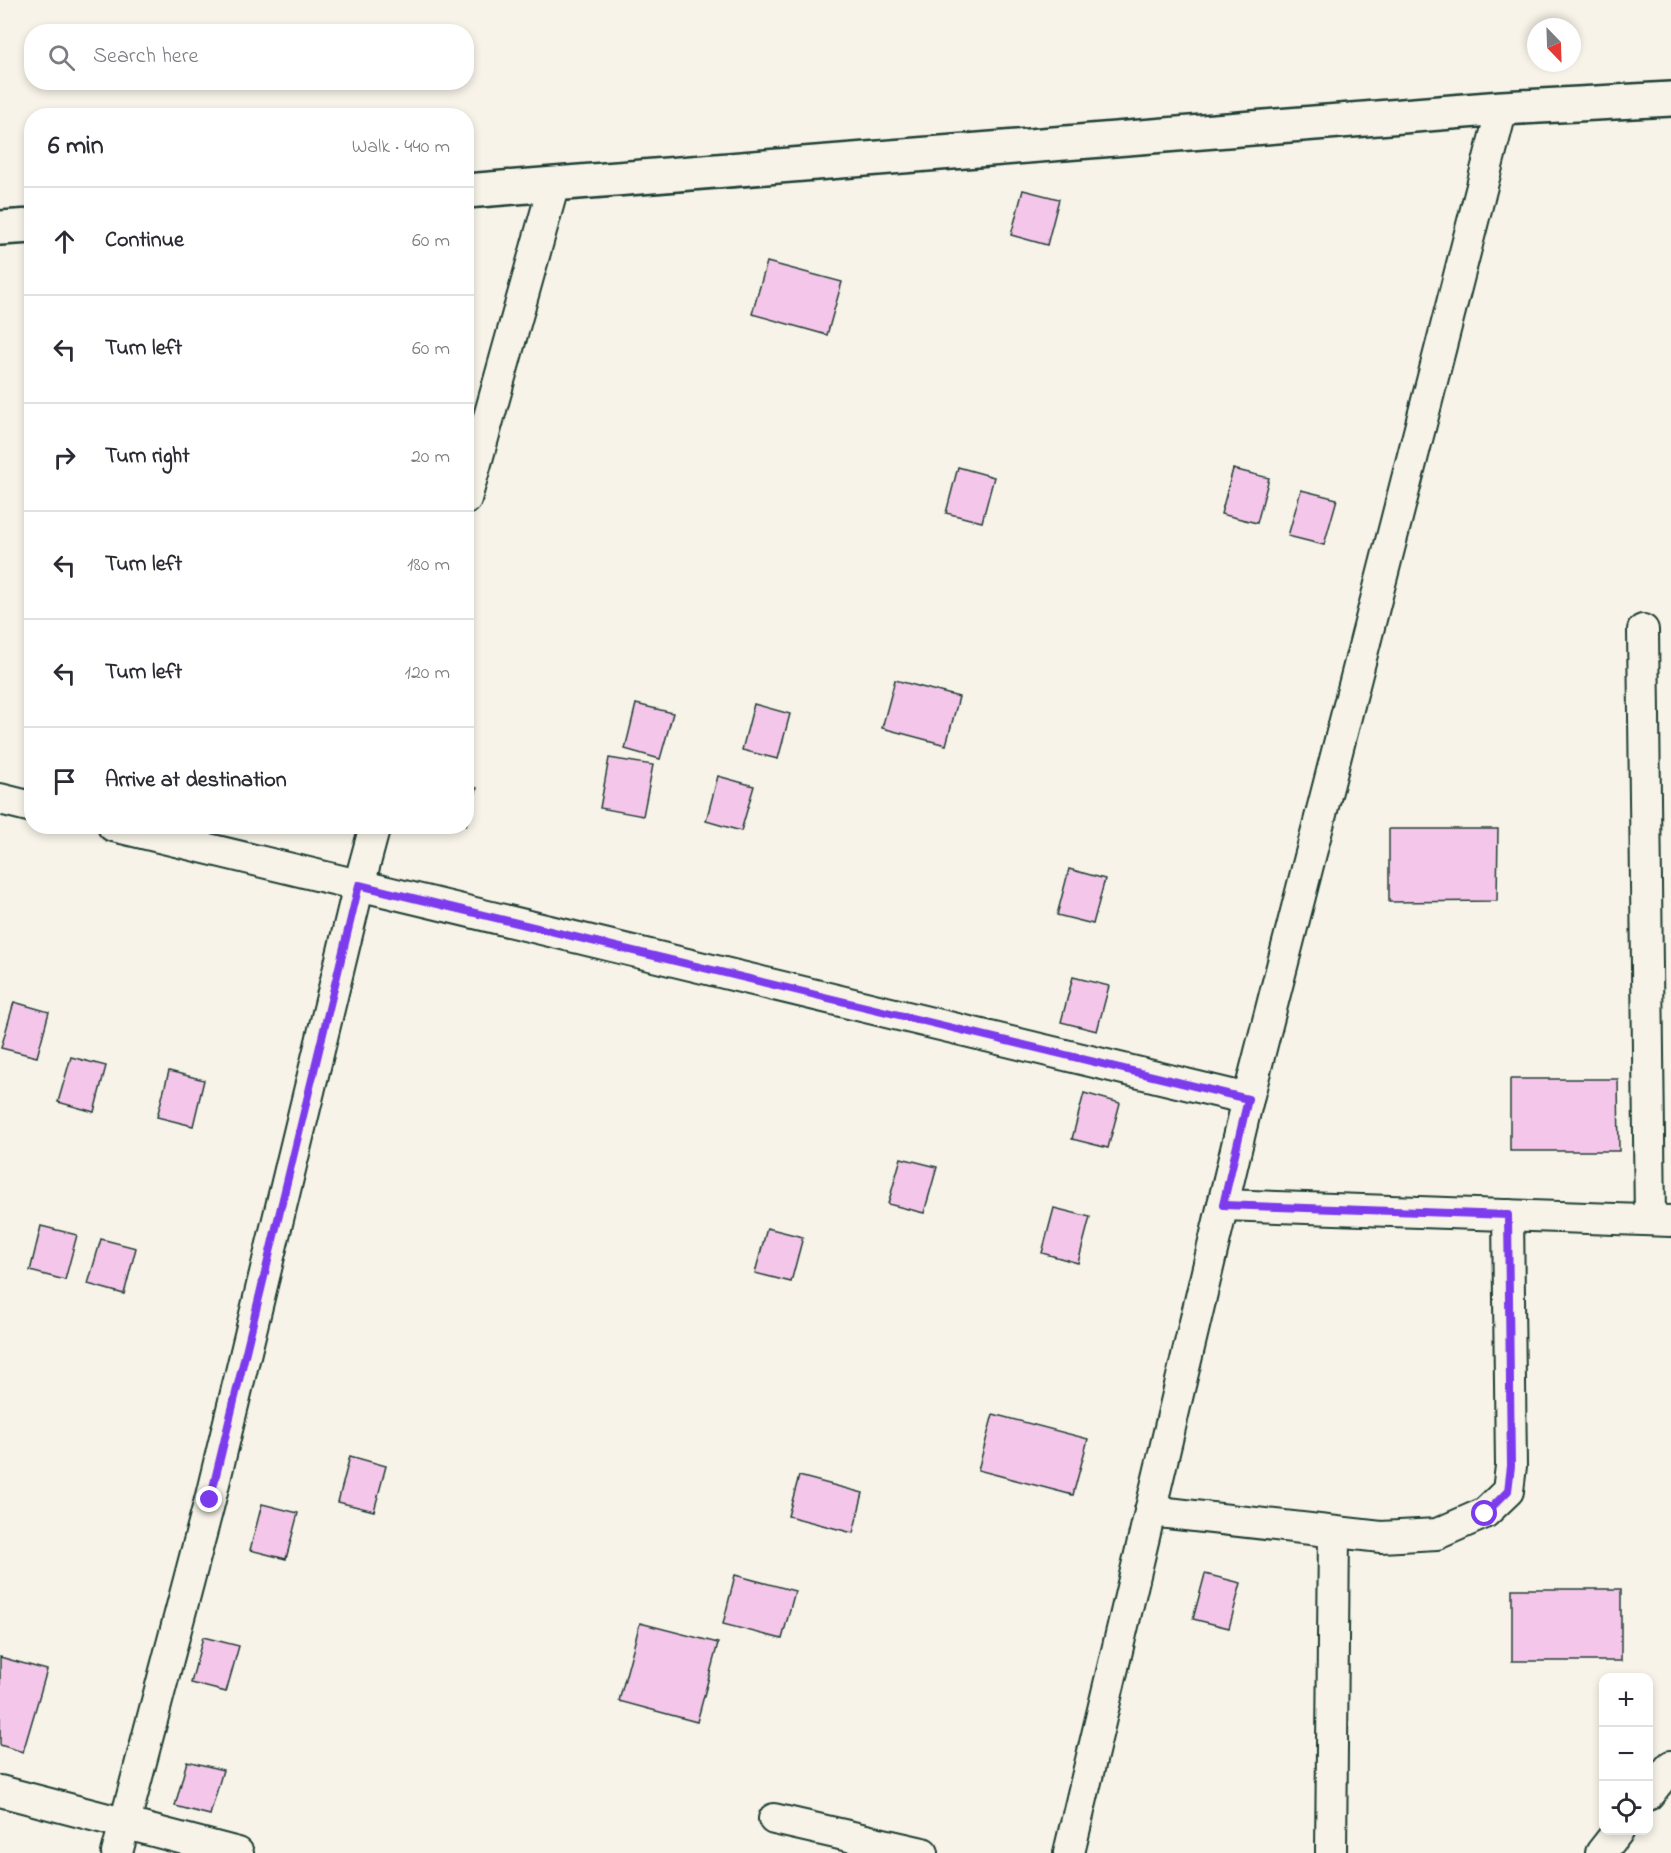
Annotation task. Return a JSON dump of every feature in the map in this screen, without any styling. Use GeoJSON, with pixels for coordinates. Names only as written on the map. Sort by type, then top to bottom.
{"type":"FeatureCollection","features":[{"type":"Feature","properties":{"kind":"street"},"geometry":{"type":"LineString","coordinates":[[474,190],[1502,108],[1671,99]]}},
{"type":"Feature","properties":{"kind":"street"},"geometry":{"type":"LineString","coordinates":[[1069,1853],[1248,1099],[1502,108]]}},
{"type":"Feature","properties":{"kind":"street"},"geometry":{"type":"LineString","coordinates":[[474,470],[554,184]]}},
{"type":"Feature","properties":{"kind":"street"},"geometry":{"type":"LineString","coordinates":[[0,228],[24,226]]}},
{"type":"Feature","properties":{"kind":"street"},"geometry":{"type":"LineString","coordinates":[[1223,1205],[1661,1221],[1643,630]]}},
{"type":"Feature","properties":{"kind":"street"},"geometry":{"type":"LineString","coordinates":[[0,800],[24,805]]}},
{"type":"Feature","properties":{"kind":"street"},"geometry":{"type":"LineString","coordinates":[[146,834],[1248,1099]]}},
{"type":"Feature","properties":{"kind":"street"},"geometry":{"type":"LineString","coordinates":[[117,1853],[210,1500],[373,834]]}},
{"type":"Feature","properties":{"kind":"street"},"geometry":{"type":"LineString","coordinates":[[1149,1511],[1381,1537],[1437,1534],[1485,1514],[1508,1491],[1511,1466],[1508,1215]]}},
{"type":"Feature","properties":{"kind":"street"},"geometry":{"type":"LineString","coordinates":[[1331,1853],[1334,1532]]}},
{"type":"Feature","properties":{"kind":"street"},"geometry":{"type":"LineString","coordinates":[[1653,1789],[1671,1766]]}},
{"type":"Feature","properties":{"kind":"street"},"geometry":{"type":"LineString","coordinates":[[0,1791],[238,1853]]}},
{"type":"Feature","properties":{"kind":"street"},"geometry":{"type":"LineString","coordinates":[[774,1819],[923,1853]]}},
{"type":"Feature","properties":{"kind":"street"},"geometry":{"type":"LineString","coordinates":[[1601,1853],[1616,1835]]}},
{"type":"Feature","properties":{"kind":"building"},"geometry":{"type":"Polygon","coordinates":[[[1023,190],[1059,199],[1047,245],[1011,235],[1023,190]]]}},
{"type":"Feature","properties":{"kind":"building"},"geometry":{"type":"Polygon","coordinates":[[[767,262],[842,282],[827,335],[752,314],[767,262]]]}},
{"type":"Feature","properties":{"kind":"building"},"geometry":{"type":"Polygon","coordinates":[[[958,467],[994,477],[982,522],[946,513],[958,467]]]}},
{"type":"Feature","properties":{"kind":"building"},"geometry":{"type":"Polygon","coordinates":[[[1233,469],[1269,478],[1257,523],[1221,514],[1233,469]]]}},
{"type":"Feature","properties":{"kind":"building"},"geometry":{"type":"Polygon","coordinates":[[[1301,490],[1337,499],[1324,545],[1288,536],[1301,490]]]}},
{"type":"Feature","properties":{"kind":"building"},"geometry":{"type":"Polygon","coordinates":[[[895,680],[959,697],[946,745],[882,728],[895,680]]]}},
{"type":"Feature","properties":{"kind":"building"},"geometry":{"type":"Polygon","coordinates":[[[636,704],[673,713],[660,759],[625,749],[636,704]]]}},
{"type":"Feature","properties":{"kind":"building"},"geometry":{"type":"Polygon","coordinates":[[[754,704],[790,714],[778,759],[742,750],[754,704]]]}},
{"type":"Feature","properties":{"kind":"building"},"geometry":{"type":"Polygon","coordinates":[[[609,758],[653,765],[643,816],[600,808],[609,758]]]}},
{"type":"Feature","properties":{"kind":"building"},"geometry":{"type":"Polygon","coordinates":[[[718,776],[754,786],[741,831],[706,821],[718,776]]]}},
{"type":"Feature","properties":{"kind":"building"},"geometry":{"type":"Polygon","coordinates":[[[1389,829],[1498,829],[1497,901],[1389,902],[1389,829]]]}},
{"type":"Feature","properties":{"kind":"building"},"geometry":{"type":"Polygon","coordinates":[[[1069,869],[1105,879],[1093,924],[1057,915],[1069,869]]]}},
{"type":"Feature","properties":{"kind":"building"},"geometry":{"type":"Polygon","coordinates":[[[1073,977],[1109,986],[1097,1031],[1061,1022],[1073,977]]]}},
{"type":"Feature","properties":{"kind":"building"},"geometry":{"type":"Polygon","coordinates":[[[14,1002],[49,1012],[37,1057],[1,1048],[14,1002]]]}},
{"type":"Feature","properties":{"kind":"building"},"geometry":{"type":"Polygon","coordinates":[[[71,1057],[106,1066],[94,1112],[58,1102],[71,1057]]]}},
{"type":"Feature","properties":{"kind":"building"},"geometry":{"type":"Polygon","coordinates":[[[169,1071],[204,1080],[193,1126],[157,1117],[169,1071]]]}},
{"type":"Feature","properties":{"kind":"building"},"geometry":{"type":"Polygon","coordinates":[[[1510,1079],[1618,1079],[1619,1151],[1510,1151],[1510,1079]]]}},
{"type":"Feature","properties":{"kind":"building"},"geometry":{"type":"Polygon","coordinates":[[[1084,1093],[1120,1103],[1108,1148],[1072,1139],[1084,1093]]]}},
{"type":"Feature","properties":{"kind":"building"},"geometry":{"type":"Polygon","coordinates":[[[901,1158],[937,1167],[924,1213],[888,1204],[901,1158]]]}},
{"type":"Feature","properties":{"kind":"building"},"geometry":{"type":"Polygon","coordinates":[[[1054,1208],[1090,1217],[1078,1263],[1042,1253],[1054,1208]]]}},
{"type":"Feature","properties":{"kind":"building"},"geometry":{"type":"Polygon","coordinates":[[[41,1226],[77,1235],[65,1280],[30,1271],[41,1226]]]}},
{"type":"Feature","properties":{"kind":"building"},"geometry":{"type":"Polygon","coordinates":[[[767,1228],[803,1237],[791,1282],[755,1273],[767,1228]]]}},
{"type":"Feature","properties":{"kind":"building"},"geometry":{"type":"Polygon","coordinates":[[[101,1239],[136,1248],[124,1294],[88,1284],[101,1239]]]}},
{"type":"Feature","properties":{"kind":"building"},"geometry":{"type":"Polygon","coordinates":[[[993,1414],[1088,1439],[1073,1495],[978,1470],[993,1414]]]}},
{"type":"Feature","properties":{"kind":"building"},"geometry":{"type":"Polygon","coordinates":[[[350,1456],[386,1466],[374,1511],[338,1502],[350,1456]]]}},
{"type":"Feature","properties":{"kind":"building"},"geometry":{"type":"Polygon","coordinates":[[[799,1476],[863,1493],[853,1533],[788,1516],[799,1476]]]}},
{"type":"Feature","properties":{"kind":"building"},"geometry":{"type":"Polygon","coordinates":[[[262,1504],[298,1513],[286,1559],[250,1550],[262,1504]]]}},
{"type":"Feature","properties":{"kind":"building"},"geometry":{"type":"Polygon","coordinates":[[[1205,1574],[1241,1583],[1229,1628],[1193,1619],[1205,1574]]]}},
{"type":"Feature","properties":{"kind":"building"},"geometry":{"type":"Polygon","coordinates":[[[735,1575],[795,1591],[782,1639],[723,1624],[735,1575]]]}},
{"type":"Feature","properties":{"kind":"building"},"geometry":{"type":"Polygon","coordinates":[[[1512,1589],[1621,1589],[1621,1661],[1512,1661],[1512,1589]]]}},
{"type":"Feature","properties":{"kind":"building"},"geometry":{"type":"Polygon","coordinates":[[[640,1623],[718,1643],[697,1722],[619,1701],[640,1623]]]}},
{"type":"Feature","properties":{"kind":"building"},"geometry":{"type":"Polygon","coordinates":[[[203,1637],[239,1646],[226,1692],[191,1683],[203,1637]]]}},
{"type":"Feature","properties":{"kind":"building"},"geometry":{"type":"Polygon","coordinates":[[[0,1657],[47,1670],[23,1752],[0,1745],[0,1657]]]}},
{"type":"Feature","properties":{"kind":"building"},"geometry":{"type":"Polygon","coordinates":[[[187,1761],[223,1770],[210,1815],[175,1806],[187,1761]]]}},
{"type":"Feature","properties":{"kind":"route"},"geometry":{"type":"LineString","coordinates":[[210,1500],[359,885],[1248,1099],[1223,1205],[1508,1215],[1511,1466],[1508,1491],[1485,1514]]}}]}
